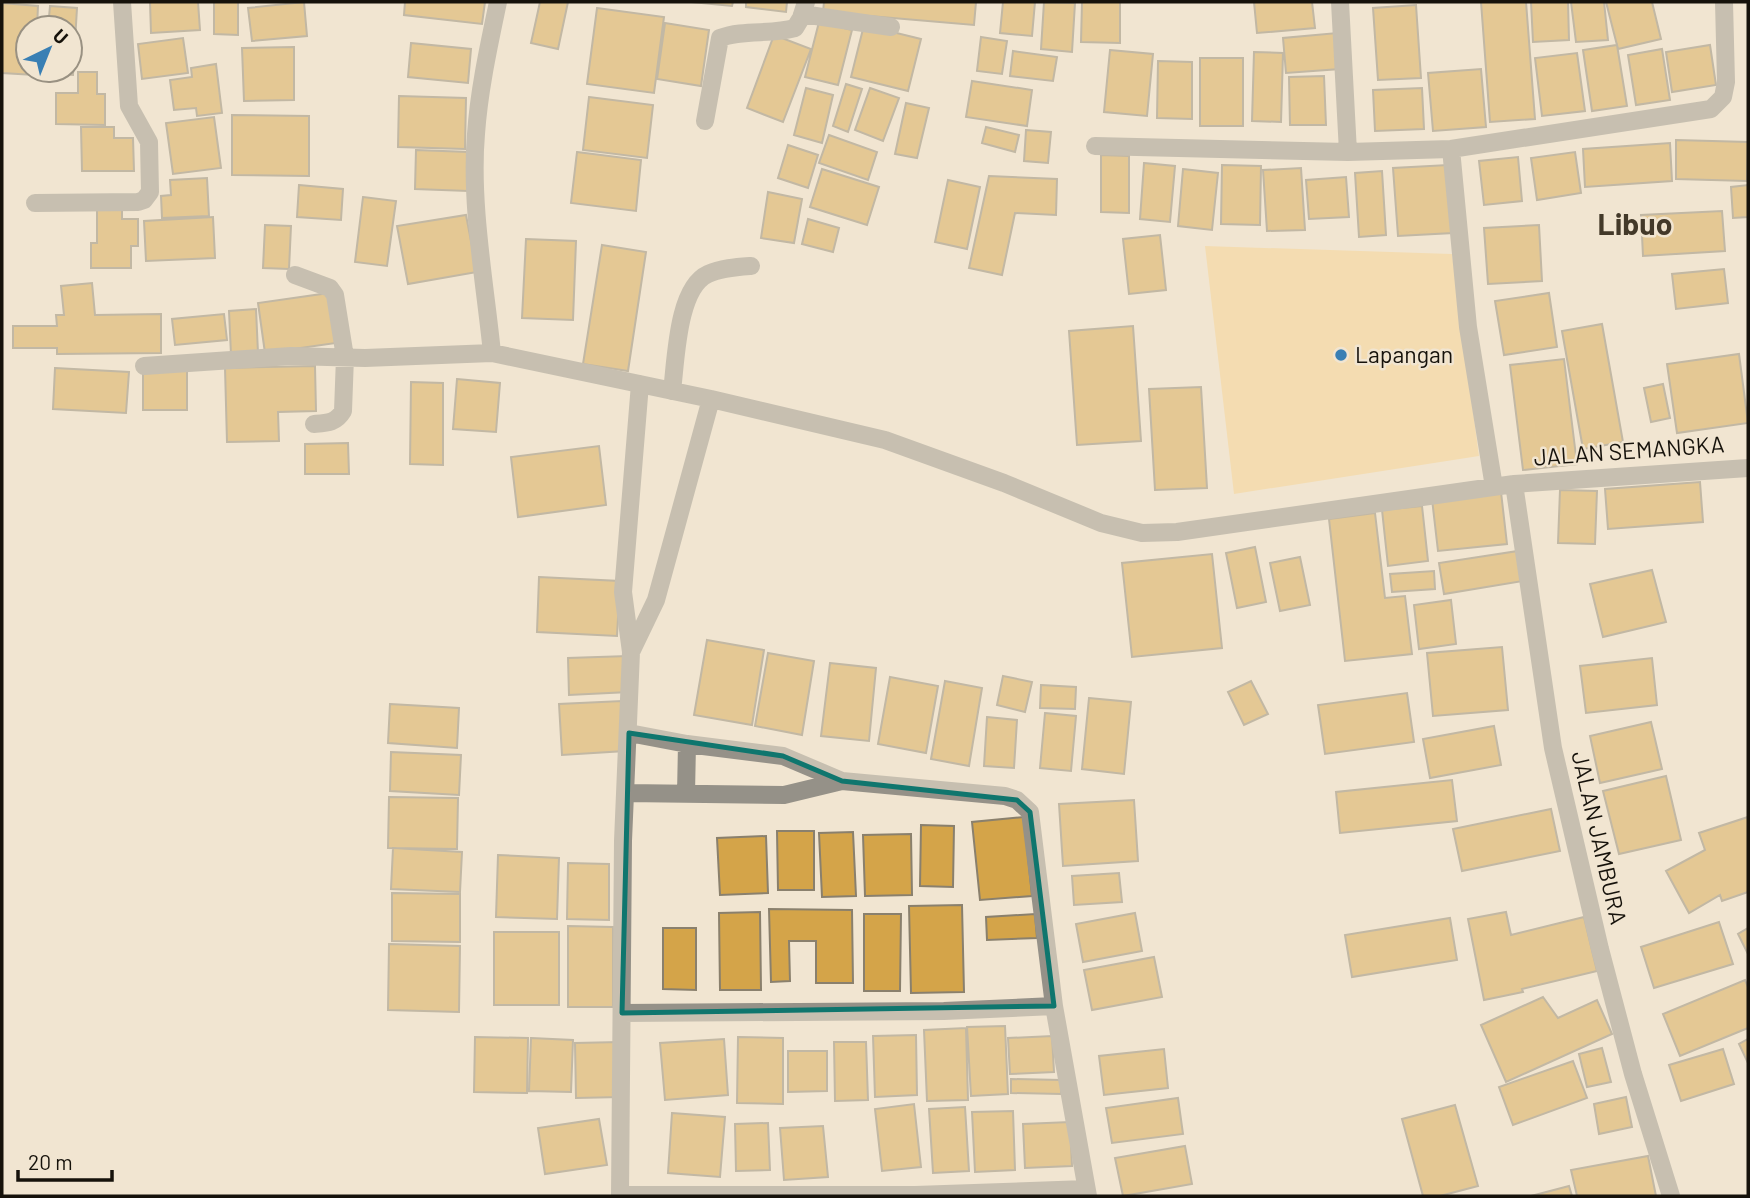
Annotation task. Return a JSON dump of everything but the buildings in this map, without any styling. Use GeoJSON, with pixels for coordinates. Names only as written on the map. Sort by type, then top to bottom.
{"type":"FeatureCollection","features":[{"type":"Feature","properties":{"kind":"street"},"geometry":{"type":"LineString","coordinates":[[35,203],[138,202],[144,200],[150,192],[149,142],[129,106],[122,2]]}},
{"type":"Feature","properties":{"kind":"street"},"geometry":{"type":"LineString","coordinates":[[492,353],[477,205],[475,135],[498,2]]}},
{"type":"Feature","properties":{"kind":"street"},"geometry":{"type":"LineString","coordinates":[[1339,2],[1348,152]]}},
{"type":"Feature","properties":{"kind":"street"},"geometry":{"type":"LineString","coordinates":[[1095,146],[1348,152],[1451,149],[1712,110],[1723,97],[1726,82],[1724,2]]}},
{"type":"Feature","properties":{"kind":"street"},"geometry":{"type":"LineString","coordinates":[[705,121],[720,38],[733,33],[783,32],[796,28],[804,8],[891,27]]}},
{"type":"Feature","properties":{"kind":"street"},"geometry":{"type":"LineString","coordinates":[[1451,149],[1468,327],[1494,487]]}},
{"type":"Feature","properties":{"kind":"street"},"geometry":{"type":"LineString","coordinates":[[671,391],[684,307],[693,288],[706,275],[751,266]]}},
{"type":"Feature","properties":{"kind":"street"},"geometry":{"type":"LineString","coordinates":[[295,275],[330,288],[335,295],[345,356],[343,411],[339,418],[331,422],[314,424]]}},
{"type":"Feature","properties":{"kind":"street","name":"JALAN SEMANGKA"},"geometry":{"type":"LineString","coordinates":[[144,366],[291,356],[492,353],[711,399],[885,440],[1004,483],[1101,523],[1142,533],[1177,532],[1514,484],[1748,468]]}},
{"type":"Feature","properties":{"kind":"street"},"geometry":{"type":"LineString","coordinates":[[629,733],[687,744],[783,756],[842,781],[1005,796],[1017,800],[1030,812],[1054,1006],[1087,1192],[620,1196],[623,841],[632,652],[623,592],[640,384]]}},
{"type":"Feature","properties":{"kind":"street"},"geometry":{"type":"LineString","coordinates":[[632,652],[656,600],[711,399]]}},
{"type":"Feature","properties":{"kind":"street","name":"JALAN JAMBURA"},"geometry":{"type":"LineString","coordinates":[[1514,484],[1553,748],[1629,1061],[1671,1196]]}},
{"type":"Feature","properties":{"kind":"street"},"geometry":{"type":"LineString","coordinates":[[685,794],[687,744]]}},
{"type":"Feature","properties":{"kind":"street"},"geometry":{"type":"LineString","coordinates":[[626,793],[784,795],[842,781]]}},
{"type":"Feature","properties":{"kind":"street"},"geometry":{"type":"LineString","coordinates":[[622,1013],[944,1011],[1054,1006]]}},
{"type":"Feature","properties":{"kind":"highlighted area"},"geometry":{"type":"Polygon","coordinates":[[[629,733],[783,756],[842,781],[1017,800],[1030,812],[1054,1006],[622,1013],[629,733]]]}},
{"type":"Feature","properties":{"kind":"shaded area","name":"Lapangan"},"geometry":{"type":"Polygon","coordinates":[[[1205,246],[1452,254],[1479,456],[1234,494],[1205,246]]]}},
{"type":"Feature","properties":{"kind":"place","name":"Lapangan"},"geometry":{"type":"Point","coordinates":[1341,355]}},
{"type":"Feature","properties":{"kind":"district","name":"Libuo"},"geometry":{"type":"Point","coordinates":[1635,225]}}]}
